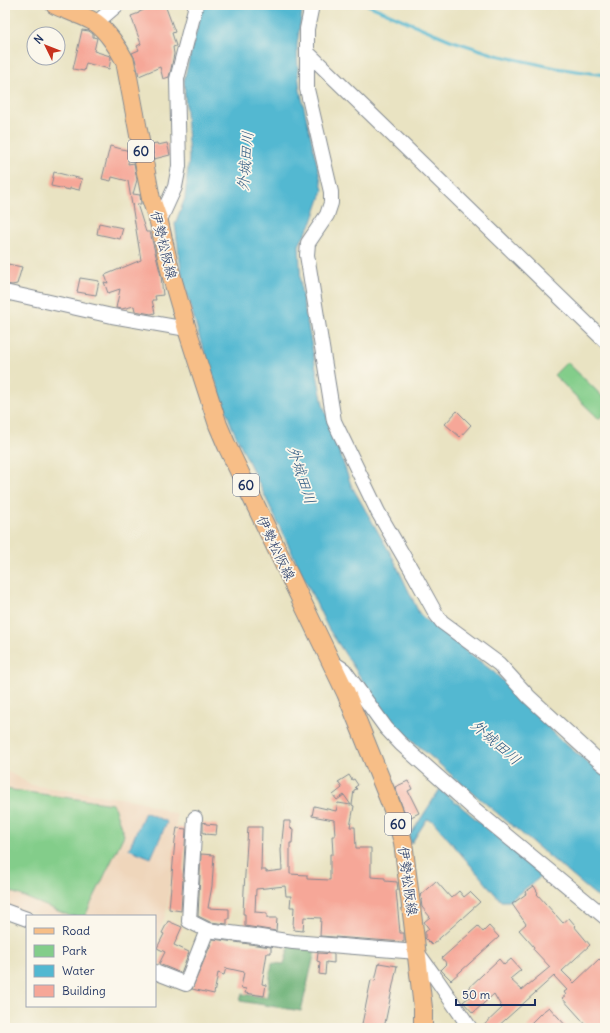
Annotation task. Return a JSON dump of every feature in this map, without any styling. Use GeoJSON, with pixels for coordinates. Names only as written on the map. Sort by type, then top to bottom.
{"type":"FeatureCollection","features":[{"type":"Feature","properties":{"kind":"main road","name":"伊勢松阪線"},"geometry":{"type":"LineString","coordinates":[[55,5],[96,23],[121,52],[125,61],[151,199],[159,222],[186,329],[218,425],[346,693],[396,817],[403,842],[417,952],[423,1008],[423,1028]]}},
{"type":"Feature","properties":{"kind":"street"},"geometry":{"type":"LineString","coordinates":[[96,23],[117,5]]}},
{"type":"Feature","properties":{"kind":"street"},"geometry":{"type":"LineString","coordinates":[[159,222],[175,187],[179,166],[177,79],[196,5]]}},
{"type":"Feature","properties":{"kind":"street"},"geometry":{"type":"LineString","coordinates":[[312,5],[307,29],[307,89],[331,192],[331,203],[327,215],[308,243],[307,255],[334,421],[378,512],[442,622],[499,664],[529,697],[605,766]]}},
{"type":"Feature","properties":{"kind":"street"},"geometry":{"type":"LineString","coordinates":[[307,52],[605,341]]}},
{"type":"Feature","properties":{"kind":"street"},"geometry":{"type":"LineString","coordinates":[[5,292],[112,316],[186,329]]}},
{"type":"Feature","properties":{"kind":"street"},"geometry":{"type":"LineString","coordinates":[[330,661],[344,670],[386,728],[401,744],[473,808],[605,917]]}},
{"type":"Feature","properties":{"kind":"street"},"geometry":{"type":"LineString","coordinates":[[195,818],[189,921],[207,930],[293,942],[417,952],[470,1028]]}},
{"type":"Feature","properties":{"kind":"street"},"geometry":{"type":"LineString","coordinates":[[5,911],[26,919]]}},
{"type":"Feature","properties":{"kind":"street"},"geometry":{"type":"LineString","coordinates":[[156,972],[186,984],[207,930]]}},
{"type":"Feature","properties":{"kind":"shaded area"},"geometry":{"type":"Polygon","coordinates":[[[5,770],[32,785],[140,801],[177,815],[167,909],[156,945],[156,915],[38,915],[5,905],[5,770]]]}},
{"type":"Feature","properties":{"kind":"green space"},"geometry":{"type":"Polygon","coordinates":[[[567,362],[605,399],[605,412],[599,419],[554,375],[567,362]]]}},
{"type":"Feature","properties":{"kind":"green space"},"geometry":{"type":"Polygon","coordinates":[[[5,789],[113,804],[124,835],[85,915],[68,915],[5,889],[5,789]]]}},
{"type":"Feature","properties":{"kind":"green space"},"geometry":{"type":"Polygon","coordinates":[[[290,944],[316,947],[301,1011],[240,1001],[242,994],[267,997],[272,963],[284,964],[290,944]]]}},
{"type":"Feature","properties":{"kind":"water","name":"外城田川"},"geometry":{"type":"Polygon","coordinates":[[[203,5],[305,5],[302,12],[297,45],[298,73],[300,90],[323,190],[312,222],[299,245],[301,290],[323,405],[351,485],[393,558],[419,613],[495,673],[562,741],[605,777],[605,903],[454,777],[388,719],[328,628],[232,427],[200,339],[182,276],[175,224],[185,198],[189,158],[184,80],[203,5]]]}},
{"type":"Feature","properties":{"kind":"water"},"geometry":{"type":"Polygon","coordinates":[[[440,789],[543,875],[509,901],[501,901],[433,821],[427,819],[411,844],[409,837],[440,789]]]}},
{"type":"Feature","properties":{"kind":"water"},"geometry":{"type":"Polygon","coordinates":[[[145,812],[167,822],[151,858],[129,849],[145,812]]]}},
{"type":"Feature","properties":{"kind":"building"},"geometry":{"type":"Polygon","coordinates":[[[153,5],[165,5],[175,32],[172,33],[176,46],[173,47],[174,54],[169,77],[163,79],[160,67],[139,76],[132,53],[139,50],[137,46],[141,44],[131,16],[144,10],[144,8],[153,5]]]}},
{"type":"Feature","properties":{"kind":"building"},"geometry":{"type":"Polygon","coordinates":[[[82,30],[89,31],[93,34],[93,37],[97,38],[94,51],[110,56],[109,69],[86,63],[84,71],[73,69],[82,30]]]}},
{"type":"Feature","properties":{"kind":"building"},"geometry":{"type":"Polygon","coordinates":[[[157,143],[158,145],[167,143],[170,155],[154,159],[151,144],[157,143]]]}},
{"type":"Feature","properties":{"kind":"building"},"geometry":{"type":"Polygon","coordinates":[[[110,146],[130,151],[128,164],[134,163],[137,180],[133,194],[140,195],[141,204],[137,204],[146,232],[150,232],[161,276],[163,295],[155,296],[156,300],[152,300],[155,313],[151,314],[135,311],[134,306],[122,309],[116,308],[120,289],[108,293],[104,282],[108,283],[105,275],[141,260],[128,181],[112,177],[111,181],[102,179],[110,146]]]}},
{"type":"Feature","properties":{"kind":"building"},"geometry":{"type":"Polygon","coordinates":[[[54,172],[82,179],[79,190],[70,188],[70,190],[51,186],[54,172]]]}},
{"type":"Feature","properties":{"kind":"building"},"geometry":{"type":"Polygon","coordinates":[[[99,223],[123,228],[120,239],[97,234],[99,223]]]}},
{"type":"Feature","properties":{"kind":"building"},"geometry":{"type":"Polygon","coordinates":[[[8,264],[22,267],[17,284],[5,284],[5,275],[8,264]]]}},
{"type":"Feature","properties":{"kind":"building"},"geometry":{"type":"Polygon","coordinates":[[[80,278],[99,281],[96,295],[77,292],[80,278]]]}},
{"type":"Feature","properties":{"kind":"building"},"geometry":{"type":"Polygon","coordinates":[[[457,411],[471,425],[460,437],[445,424],[457,411]]]}},
{"type":"Feature","properties":{"kind":"building"},"geometry":{"type":"Polygon","coordinates":[[[349,775],[358,785],[355,787],[357,789],[354,790],[352,805],[354,806],[350,827],[355,827],[356,848],[371,848],[371,877],[385,878],[385,881],[397,882],[398,890],[396,890],[400,933],[404,933],[404,942],[320,936],[321,918],[304,917],[303,931],[294,930],[294,907],[290,907],[291,896],[286,896],[285,886],[256,889],[255,912],[267,913],[267,918],[277,918],[276,931],[245,926],[245,914],[243,914],[248,827],[262,827],[261,870],[266,870],[266,872],[282,870],[281,850],[284,821],[290,821],[290,828],[293,829],[292,843],[290,843],[290,874],[307,875],[307,879],[330,880],[330,854],[333,854],[332,836],[335,836],[334,820],[312,816],[314,806],[336,811],[338,803],[351,805],[344,795],[337,800],[333,795],[342,788],[338,782],[349,775]]]}},
{"type":"Feature","properties":{"kind":"building"},"geometry":{"type":"Polygon","coordinates":[[[408,781],[412,789],[408,791],[419,813],[407,819],[395,787],[408,781]]]}},
{"type":"Feature","properties":{"kind":"building"},"geometry":{"type":"Polygon","coordinates":[[[203,822],[206,824],[217,825],[216,835],[203,833],[203,822]]]}},
{"type":"Feature","properties":{"kind":"building"},"geometry":{"type":"Polygon","coordinates":[[[177,828],[186,829],[181,911],[169,909],[177,828]]]}},
{"type":"Feature","properties":{"kind":"building"},"geometry":{"type":"Polygon","coordinates":[[[201,854],[214,855],[212,886],[208,908],[229,909],[229,919],[227,919],[227,924],[210,922],[198,916],[201,854]]]}},
{"type":"Feature","properties":{"kind":"building"},"geometry":{"type":"Polygon","coordinates":[[[436,881],[451,898],[459,891],[464,897],[470,892],[480,902],[432,945],[425,938],[425,932],[429,929],[424,922],[430,917],[422,907],[422,899],[420,895],[436,881]]]}},
{"type":"Feature","properties":{"kind":"building"},"geometry":{"type":"Polygon","coordinates":[[[534,886],[538,893],[537,894],[563,923],[569,918],[590,945],[562,971],[574,983],[599,959],[600,960],[605,956],[605,1028],[589,1028],[562,998],[566,995],[564,992],[567,990],[554,976],[496,1028],[481,1028],[502,1008],[494,994],[473,1013],[463,1002],[470,996],[465,991],[499,959],[504,965],[511,959],[521,970],[510,979],[522,990],[550,967],[533,949],[534,947],[519,930],[526,924],[512,904],[534,886]]]}},
{"type":"Feature","properties":{"kind":"building"},"geometry":{"type":"Polygon","coordinates":[[[168,921],[182,927],[174,945],[189,952],[181,973],[159,964],[165,952],[157,948],[164,934],[162,933],[168,921]]]}},
{"type":"Feature","properties":{"kind":"building"},"geometry":{"type":"Polygon","coordinates":[[[478,926],[483,932],[489,926],[499,937],[451,980],[441,970],[447,964],[442,958],[478,926]]]}},
{"type":"Feature","properties":{"kind":"building"},"geometry":{"type":"Polygon","coordinates":[[[213,939],[271,947],[271,953],[267,953],[262,984],[266,985],[264,996],[245,993],[246,989],[241,988],[244,972],[226,968],[224,975],[218,973],[214,994],[192,989],[213,939]]]}},
{"type":"Feature","properties":{"kind":"building"},"geometry":{"type":"Polygon","coordinates":[[[318,953],[334,954],[334,963],[326,962],[325,975],[319,974],[320,962],[317,961],[318,953]]]}},
{"type":"Feature","properties":{"kind":"building"},"geometry":{"type":"Polygon","coordinates":[[[379,963],[397,966],[384,1028],[362,1024],[371,980],[375,981],[379,963]]]}},
{"type":"Feature","properties":{"kind":"building"},"geometry":{"type":"Polygon","coordinates":[[[549,1007],[568,1028],[526,1028],[541,1013],[549,1007]]]}},
{"type":"Feature","properties":{"kind":"waterway"},"geometry":{"type":"LineString","coordinates":[[368,5],[450,40],[496,55],[556,68],[605,75]]}},
{"type":"Feature","properties":{"kind":"waterway"},"geometry":{"type":"LineString","coordinates":[[450,781],[454,777]]}}]}
